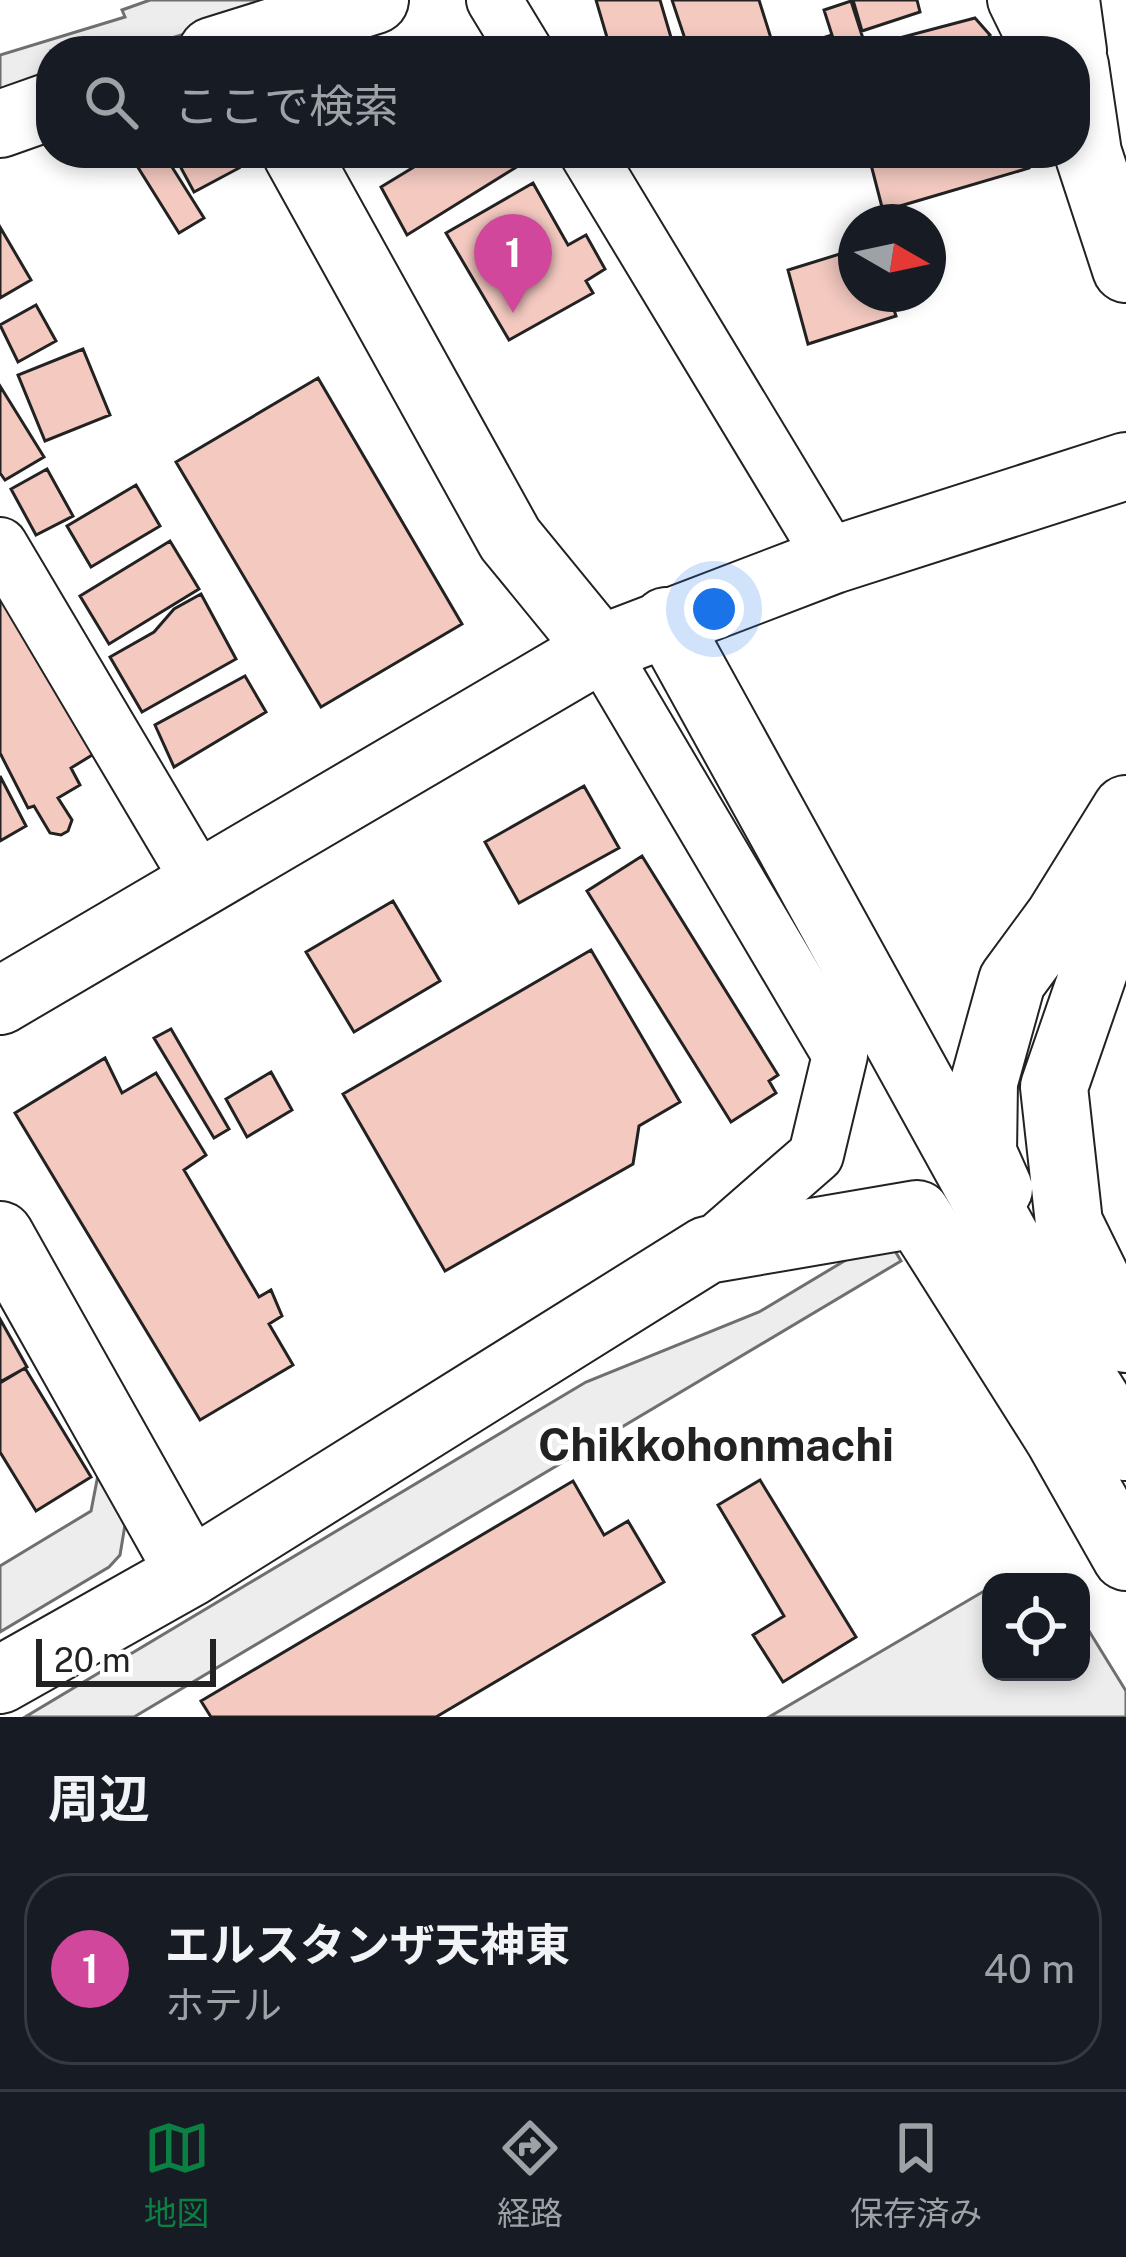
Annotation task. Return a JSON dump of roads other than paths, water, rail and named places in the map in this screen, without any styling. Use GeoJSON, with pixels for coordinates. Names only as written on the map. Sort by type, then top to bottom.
{"type":"FeatureCollection","features":[{"type":"Feature","properties":{"kind":"main road"},"geometry":{"type":"LineString","coordinates":[[266,36],[375,0]]}},
{"type":"Feature","properties":{"kind":"main road"},"geometry":{"type":"LineString","coordinates":[[1066,0],[1071,36]]}},
{"type":"Feature","properties":{"kind":"main road"},"geometry":{"type":"LineString","coordinates":[[0,124],[36,111]]}},
{"type":"Feature","properties":{"kind":"main road"},"geometry":{"type":"LineString","coordinates":[[1090,165],[1126,269]]}},
{"type":"Feature","properties":{"kind":"main road"},"geometry":{"type":"LineString","coordinates":[[304,168],[510,539],[600,649]]}},
{"type":"Feature","properties":{"kind":"main road"},"geometry":{"type":"LineString","coordinates":[[0,1001],[600,649],[832,560],[1126,466]]}},
{"type":"Feature","properties":{"kind":"main road"},"geometry":{"type":"LineString","coordinates":[[666,621],[1108,1364]]}},
{"type":"Feature","properties":{"kind":"main road"},"geometry":{"type":"LineString","coordinates":[[1108,1364],[982,1153],[984,1082],[1012,981],[1059,917],[1126,809]]}},
{"type":"Feature","properties":{"kind":"main road"},"geometry":{"type":"LineString","coordinates":[[1126,900],[1110,926],[1054,1087],[1069,1222],[1126,1447]]}},
{"type":"Feature","properties":{"kind":"main road"},"geometry":{"type":"LineString","coordinates":[[0,1680],[190,1573],[707,1250],[917,1214],[1058,1437],[1126,1557]]}},
{"type":"Feature","properties":{"kind":"main road"},"geometry":{"type":"LineString","coordinates":[[0,1235],[190,1573]]}},
{"type":"Feature","properties":{"kind":"street"},"geometry":{"type":"LineString","coordinates":[[494,0],[516,36]]}},
{"type":"Feature","properties":{"kind":"street"},"geometry":{"type":"LineString","coordinates":[[1016,0],[1033,36]]}},
{"type":"Feature","properties":{"kind":"street"},"geometry":{"type":"LineString","coordinates":[[596,168],[832,560]]}},
{"type":"Feature","properties":{"kind":"street"},"geometry":{"type":"LineString","coordinates":[[0,545],[201,884]]}},
{"type":"Feature","properties":{"kind":"street"},"geometry":{"type":"LineString","coordinates":[[600,649],[840,1055],[816,1155],[707,1250]]}},
{"type":"Feature","properties":{"kind":"place","name":"エルスタンザ天神東"},"geometry":{"type":"Point","coordinates":[513,313]}},
{"type":"Feature","properties":{"kind":"district","name":"Chikkohonmachi"},"geometry":{"type":"Point","coordinates":[716,1444]}}]}
